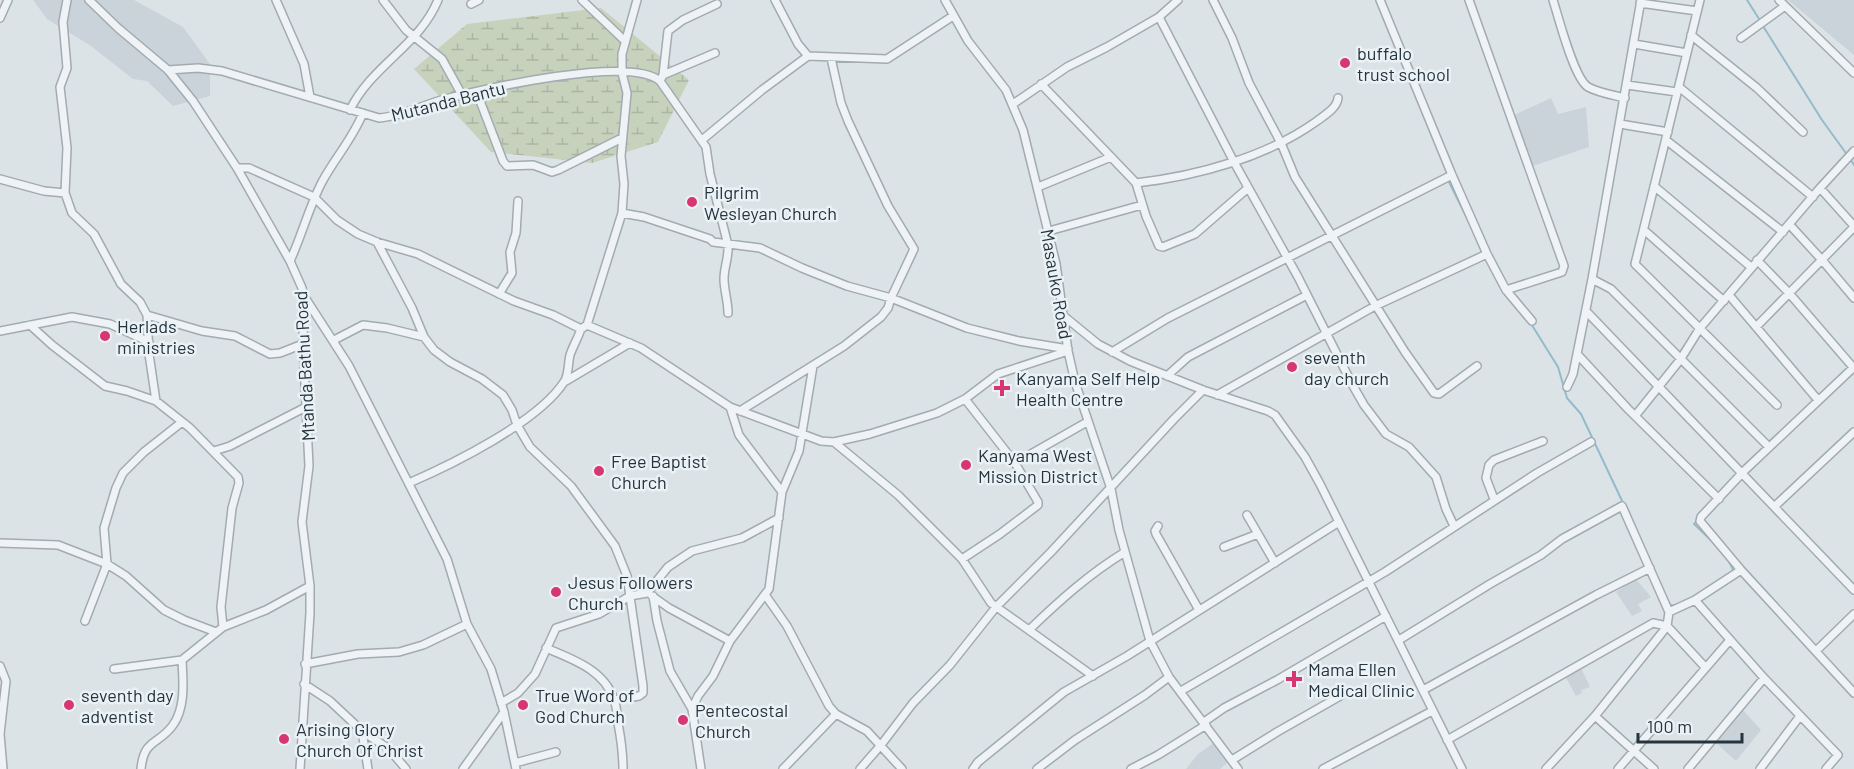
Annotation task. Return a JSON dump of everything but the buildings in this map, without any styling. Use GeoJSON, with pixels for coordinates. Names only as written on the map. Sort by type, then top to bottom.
{"type":"FeatureCollection","features":[{"type":"Feature","properties":{"kind":"street"},"geometry":{"type":"LineString","coordinates":[[0,18],[8,0]]}},
{"type":"Feature","properties":{"kind":"street"},"geometry":{"type":"LineString","coordinates":[[66,0],[63,22],[67,68],[60,87],[68,148],[65,194],[72,213],[94,234],[121,284],[140,302],[147,315],[156,401]]}},
{"type":"Feature","properties":{"kind":"street","name":"Mtanda Bathu Road"},"geometry":{"type":"LineString","coordinates":[[89,0],[168,70],[193,101],[237,168],[290,261],[304,296],[303,344],[309,466],[302,522],[310,586],[310,613],[300,769]]}},
{"type":"Feature","properties":{"kind":"street"},"geometry":{"type":"LineString","coordinates":[[276,0],[304,64],[310,97]]}},
{"type":"Feature","properties":{"kind":"street"},"geometry":{"type":"LineString","coordinates":[[382,0],[400,23],[442,59],[462,95]]}},
{"type":"Feature","properties":{"kind":"street"},"geometry":{"type":"LineString","coordinates":[[350,110],[355,99],[381,67],[427,22],[438,0]]}},
{"type":"Feature","properties":{"kind":"street"},"geometry":{"type":"LineString","coordinates":[[471,4],[479,0]]}},
{"type":"Feature","properties":{"kind":"street"},"geometry":{"type":"LineString","coordinates":[[582,0],[625,41]]}},
{"type":"Feature","properties":{"kind":"street"},"geometry":{"type":"LineString","coordinates":[[566,381],[570,357],[584,327],[622,213],[624,184],[622,138],[627,93],[622,73],[622,54],[637,0]]}},
{"type":"Feature","properties":{"kind":"street"},"geometry":{"type":"LineString","coordinates":[[775,0],[798,44],[808,56]]}},
{"type":"Feature","properties":{"kind":"street","name":"Masauko Road"},"geometry":{"type":"LineString","coordinates":[[945,0],[968,41],[991,69],[1013,104],[1023,130],[1049,231],[1061,289],[1068,350],[1087,422],[1111,489],[1113,508],[1150,641],[1169,677],[1238,769]]}},
{"type":"Feature","properties":{"kind":"street"},"geometry":{"type":"LineString","coordinates":[[1013,104],[1067,67],[1159,17],[1178,0]]}},
{"type":"Feature","properties":{"kind":"street"},"geometry":{"type":"LineString","coordinates":[[1213,0],[1232,38],[1249,82],[1281,143],[1295,177],[1416,369],[1436,394],[1477,366]]}},
{"type":"Feature","properties":{"kind":"street"},"geometry":{"type":"LineString","coordinates":[[1380,0],[1487,254],[1506,290],[1532,321]]}},
{"type":"Feature","properties":{"kind":"street"},"geometry":{"type":"LineString","coordinates":[[1468,0],[1564,266],[1562,272],[1506,290]]}},
{"type":"Feature","properties":{"kind":"street"},"geometry":{"type":"LineString","coordinates":[[1553,0],[1575,69],[1582,82],[1596,90],[1625,98]]}},
{"type":"Feature","properties":{"kind":"street"},"geometry":{"type":"LineString","coordinates":[[1700,0],[1635,261],[1636,266],[1777,405]]}},
{"type":"Feature","properties":{"kind":"street"},"geometry":{"type":"LineString","coordinates":[[1567,387],[1578,355],[1641,2],[1697,11]]}},
{"type":"Feature","properties":{"kind":"street"},"geometry":{"type":"LineString","coordinates":[[1741,38],[1782,3],[1854,73]]}},
{"type":"Feature","properties":{"kind":"street"},"geometry":{"type":"LineString","coordinates":[[717,4],[703,9],[669,29],[662,78],[706,147],[710,174],[728,245],[729,254],[724,281],[728,313]]}},
{"type":"Feature","properties":{"kind":"street"},"geometry":{"type":"LineString","coordinates":[[702,140],[762,90],[808,56],[887,59],[953,16]]}},
{"type":"Feature","properties":{"kind":"street"},"geometry":{"type":"LineString","coordinates":[[1159,17],[1360,398],[1386,434],[1409,447],[1436,477],[1454,526]]}},
{"type":"Feature","properties":{"kind":"street"},"geometry":{"type":"LineString","coordinates":[[1691,35],[1757,88],[1803,132]]}},
{"type":"Feature","properties":{"kind":"street"},"geometry":{"type":"LineString","coordinates":[[1634,44],[1687,53]]}},
{"type":"Feature","properties":{"kind":"street"},"geometry":{"type":"LineString","coordinates":[[662,78],[715,53]]}},
{"type":"Feature","properties":{"kind":"street"},"geometry":{"type":"LineString","coordinates":[[740,411],[861,334],[881,317],[888,308],[914,249],[888,206],[848,121],[841,102],[831,58]]}},
{"type":"Feature","properties":{"kind":"street","name":"Mutanda Bantu"},"geometry":{"type":"LineString","coordinates":[[168,70],[198,68],[222,71],[380,118],[394,116],[426,104],[462,95],[576,72],[645,74],[662,78]]}},
{"type":"Feature","properties":{"kind":"street"},"geometry":{"type":"LineString","coordinates":[[1041,84],[1136,183],[1157,243],[1163,247],[1195,234],[1248,188]]}},
{"type":"Feature","properties":{"kind":"street"},"geometry":{"type":"LineString","coordinates":[[1627,85],[1678,90],[1813,196]]}},
{"type":"Feature","properties":{"kind":"street"},"geometry":{"type":"LineString","coordinates":[[477,93],[507,166],[515,168],[533,165],[552,172],[558,171],[622,138]]}},
{"type":"Feature","properties":{"kind":"street"},"geometry":{"type":"LineString","coordinates":[[1136,183],[1171,178],[1250,157],[1281,143],[1331,110],[1338,98]]}},
{"type":"Feature","properties":{"kind":"street"},"geometry":{"type":"LineString","coordinates":[[290,261],[314,197],[327,173],[351,139],[363,113]]}},
{"type":"Feature","properties":{"kind":"street"},"geometry":{"type":"LineString","coordinates":[[1620,124],[1667,136],[1783,232]]}},
{"type":"Feature","properties":{"kind":"street"},"geometry":{"type":"LineString","coordinates":[[1635,416],[1680,360],[1701,328],[1751,267],[1854,152]]}},
{"type":"Feature","properties":{"kind":"street"},"geometry":{"type":"LineString","coordinates":[[1038,188],[1111,157]]}},
{"type":"Feature","properties":{"kind":"street"},"geometry":{"type":"LineString","coordinates":[[237,168],[249,168],[314,197],[345,226],[377,242],[418,254],[528,307],[630,343],[649,353],[730,407],[821,441],[834,442],[921,419],[965,399],[998,374],[1068,350]]}},
{"type":"Feature","properties":{"kind":"street"},"geometry":{"type":"LineString","coordinates":[[1112,352],[1168,318],[1452,175]]}},
{"type":"Feature","properties":{"kind":"street"},"geometry":{"type":"LineString","coordinates":[[0,179],[65,194]]}},
{"type":"Feature","properties":{"kind":"street"},"geometry":{"type":"LineString","coordinates":[[1654,186],[1751,267]]}},
{"type":"Feature","properties":{"kind":"street"},"geometry":{"type":"LineString","coordinates":[[1756,327],[1854,226],[1820,188]]}},
{"type":"Feature","properties":{"kind":"street"},"geometry":{"type":"LineString","coordinates":[[499,294],[512,273],[510,252],[516,233],[518,201]]}},
{"type":"Feature","properties":{"kind":"street"},"geometry":{"type":"LineString","coordinates":[[1049,231],[1142,205]]}},
{"type":"Feature","properties":{"kind":"street"},"geometry":{"type":"LineString","coordinates":[[622,213],[644,217],[710,238],[713,242],[760,248],[847,286],[891,297],[935,316],[995,336],[1068,350]]}},
{"type":"Feature","properties":{"kind":"street"},"geometry":{"type":"LineString","coordinates":[[1789,224],[1854,298]]}},
{"type":"Feature","properties":{"kind":"street"},"geometry":{"type":"LineString","coordinates":[[1644,230],[1726,298],[1756,327],[1818,400]]}},
{"type":"Feature","properties":{"kind":"street"},"geometry":{"type":"LineString","coordinates":[[377,242],[412,308],[424,337],[441,356],[498,390],[508,402],[517,425],[530,447],[571,486],[615,546],[627,576],[642,670],[643,693],[639,696],[615,700]]}},
{"type":"Feature","properties":{"kind":"street"},"geometry":{"type":"LineString","coordinates":[[1217,395],[1375,306],[1487,254]]}},
{"type":"Feature","properties":{"kind":"street"},"geometry":{"type":"LineString","coordinates":[[1757,260],[1789,293],[1853,368],[1742,473],[1701,518],[1700,523],[1854,693]]}},
{"type":"Feature","properties":{"kind":"street"},"geometry":{"type":"LineString","coordinates":[[1592,279],[1611,289],[1769,447]]}},
{"type":"Feature","properties":{"kind":"street"},"geometry":{"type":"LineString","coordinates":[[1167,376],[1188,357],[1307,295]]}},
{"type":"Feature","properties":{"kind":"street"},"geometry":{"type":"LineString","coordinates":[[304,296],[334,340],[447,559],[467,624],[491,669],[504,712],[516,766],[556,752]]}},
{"type":"Feature","properties":{"kind":"street"},"geometry":{"type":"LineString","coordinates":[[1586,311],[1854,591]]}},
{"type":"Feature","properties":{"kind":"street"},"geometry":{"type":"LineString","coordinates":[[147,315],[202,331],[235,336],[270,354],[280,353],[303,344]]}},
{"type":"Feature","properties":{"kind":"street"},"geometry":{"type":"LineString","coordinates":[[0,331],[72,317],[110,324],[149,342]]}},
{"type":"Feature","properties":{"kind":"street"},"geometry":{"type":"LineString","coordinates":[[1065,317],[1089,338],[1112,352],[1203,390],[1275,415],[1305,457],[1462,769]]}},
{"type":"Feature","properties":{"kind":"street"},"geometry":{"type":"LineString","coordinates":[[30,325],[105,386],[156,401],[214,452],[240,480],[232,508],[230,544],[222,590],[223,627]]}},
{"type":"Feature","properties":{"kind":"street"},"geometry":{"type":"LineString","coordinates":[[334,340],[363,325],[424,337]]}},
{"type":"Feature","properties":{"kind":"street"},"geometry":{"type":"LineString","coordinates":[[409,483],[458,461],[517,425],[542,405],[566,381],[630,343]]}},
{"type":"Feature","properties":{"kind":"street"},"geometry":{"type":"LineString","coordinates":[[1578,355],[1635,416],[1719,499]]}},
{"type":"Feature","properties":{"kind":"street"},"geometry":{"type":"LineString","coordinates":[[692,709],[698,696],[713,676],[730,641],[769,590],[782,492],[799,451],[813,366]]}},
{"type":"Feature","properties":{"kind":"street"},"geometry":{"type":"LineString","coordinates":[[860,769],[913,703],[967,646],[996,608],[1203,390]]}},
{"type":"Feature","properties":{"kind":"street"},"geometry":{"type":"LineString","coordinates":[[962,559],[1038,505],[1015,463],[965,399]]}},
{"type":"Feature","properties":{"kind":"street"},"geometry":{"type":"LineString","coordinates":[[214,452],[306,407]]}},
{"type":"Feature","properties":{"kind":"street"},"geometry":{"type":"LineString","coordinates":[[730,407],[739,435],[782,492]]}},
{"type":"Feature","properties":{"kind":"street"},"geometry":{"type":"LineString","coordinates":[[85,621],[107,564],[105,521],[119,480],[144,452],[182,422]]}},
{"type":"Feature","properties":{"kind":"street"},"geometry":{"type":"LineString","coordinates":[[1015,463],[1087,422]]}},
{"type":"Feature","properties":{"kind":"street"},"geometry":{"type":"LineString","coordinates":[[1775,506],[1854,432]]}},
{"type":"Feature","properties":{"kind":"street"},"geometry":{"type":"LineString","coordinates":[[1494,499],[1486,478],[1488,465],[1494,460],[1543,441]]}},
{"type":"Feature","properties":{"kind":"street"},"geometry":{"type":"LineString","coordinates":[[834,442],[898,495],[962,559],[996,608],[1093,676]]}},
{"type":"Feature","properties":{"kind":"street"},"geometry":{"type":"LineString","coordinates":[[1181,691],[1399,563],[1494,499],[1591,442]]}},
{"type":"Feature","properties":{"kind":"street"},"geometry":{"type":"LineString","coordinates":[[1398,640],[1541,555],[1562,539],[1622,506],[1670,612],[1667,626],[1595,716],[1546,769]]}},
{"type":"Feature","properties":{"kind":"street"},"geometry":{"type":"LineString","coordinates":[[1247,514],[1275,563]]}},
{"type":"Feature","properties":{"kind":"street"},"geometry":{"type":"LineString","coordinates":[[701,769],[692,709],[670,671],[650,594],[668,567],[682,556],[701,547],[742,538],[779,518]]}},
{"type":"Feature","properties":{"kind":"street"},"geometry":{"type":"LineString","coordinates":[[973,769],[978,762],[1064,692],[1150,641],[1339,522]]}},
{"type":"Feature","properties":{"kind":"street"},"geometry":{"type":"LineString","coordinates":[[1158,526],[1156,534],[1199,610]]}},
{"type":"Feature","properties":{"kind":"street"},"geometry":{"type":"LineString","coordinates":[[1224,547],[1258,534]]}},
{"type":"Feature","properties":{"kind":"street"},"geometry":{"type":"LineString","coordinates":[[0,543],[58,545],[107,564],[126,576],[164,610],[216,632]]}},
{"type":"Feature","properties":{"kind":"street"},"geometry":{"type":"LineString","coordinates":[[1029,630],[1074,587],[1125,552]]}},
{"type":"Feature","properties":{"kind":"street"},"geometry":{"type":"LineString","coordinates":[[1423,690],[1650,568]]}},
{"type":"Feature","properties":{"kind":"street"},"geometry":{"type":"LineString","coordinates":[[1670,612],[1695,600],[1741,570]]}},
{"type":"Feature","properties":{"kind":"street"},"geometry":{"type":"LineString","coordinates":[[114,669],[182,660],[223,627],[266,610],[310,586]]}},
{"type":"Feature","properties":{"kind":"street"},"geometry":{"type":"LineString","coordinates":[[501,703],[526,685],[535,674],[556,628],[599,614],[630,596],[650,594],[669,608],[730,641]]}},
{"type":"Feature","properties":{"kind":"street"},"geometry":{"type":"LineString","coordinates":[[766,596],[788,626],[824,699],[836,714],[867,731],[902,769]]}},
{"type":"Feature","properties":{"kind":"street"},"geometry":{"type":"LineString","coordinates":[[1695,600],[1764,678],[1838,755],[1827,769]]}},
{"type":"Feature","properties":{"kind":"street"},"geometry":{"type":"LineString","coordinates":[[1816,651],[1854,614]]}},
{"type":"Feature","properties":{"kind":"street"},"geometry":{"type":"LineString","coordinates":[[1131,769],[1158,755],[1224,708],[1278,680],[1386,616]]}},
{"type":"Feature","properties":{"kind":"street"},"geometry":{"type":"LineString","coordinates":[[1447,740],[1653,623],[1667,626],[1706,667]]}},
{"type":"Feature","properties":{"kind":"street"},"geometry":{"type":"LineString","coordinates":[[306,664],[358,654],[399,652],[423,645],[467,624]]}},
{"type":"Feature","properties":{"kind":"street"},"geometry":{"type":"LineString","coordinates":[[1618,769],[1730,640]]}},
{"type":"Feature","properties":{"kind":"street"},"geometry":{"type":"LineString","coordinates":[[546,648],[578,661],[605,683],[615,700],[622,744],[622,769]]}},
{"type":"Feature","properties":{"kind":"street"},"geometry":{"type":"LineString","coordinates":[[141,769],[147,747],[166,733],[177,720],[183,698],[182,660]]}},
{"type":"Feature","properties":{"kind":"street"},"geometry":{"type":"LineString","coordinates":[[0,666],[6,681],[0,734],[3,769]]}},
{"type":"Feature","properties":{"kind":"street"},"geometry":{"type":"LineString","coordinates":[[1037,769],[1075,740],[1131,705],[1169,677]]}},
{"type":"Feature","properties":{"kind":"street"},"geometry":{"type":"LineString","coordinates":[[1688,769],[1764,678]]}},
{"type":"Feature","properties":{"kind":"street"},"geometry":{"type":"LineString","coordinates":[[304,684],[337,706],[362,731],[389,748],[406,769]]}},
{"type":"Feature","properties":{"kind":"street"},"geometry":{"type":"LineString","coordinates":[[1232,760],[1269,736],[1342,695]]}},
{"type":"Feature","properties":{"kind":"street"},"geometry":{"type":"LineString","coordinates":[[1323,769],[1432,711]]}},
{"type":"Feature","properties":{"kind":"street"},"geometry":{"type":"LineString","coordinates":[[463,769],[504,712]]}},
{"type":"Feature","properties":{"kind":"street"},"geometry":{"type":"LineString","coordinates":[[783,769],[836,714]]}},
{"type":"Feature","properties":{"kind":"street"},"geometry":{"type":"LineString","coordinates":[[1595,716],[1654,769]]}},
{"type":"Feature","properties":{"kind":"street"},"geometry":{"type":"LineString","coordinates":[[1760,769],[1800,716]]}},
{"type":"Feature","properties":{"kind":"street"},"geometry":{"type":"LineString","coordinates":[[362,731],[368,769]]}},
{"type":"Feature","properties":{"kind":"shaded area"},"geometry":{"type":"Polygon","coordinates":[[[33,0],[134,0],[183,27],[210,64],[210,96],[173,106],[147,81],[133,79],[91,46],[47,19],[33,0]]]}},
{"type":"Feature","properties":{"kind":"shaded area"},"geometry":{"type":"Polygon","coordinates":[[[1788,0],[1854,0],[1854,55],[1788,0]]]}},
{"type":"Feature","properties":{"kind":"shaded area"},"geometry":{"type":"Polygon","coordinates":[[[1551,98],[1558,114],[1586,107],[1589,147],[1533,166],[1514,115],[1551,98]]]}},
{"type":"Feature","properties":{"kind":"shaded area"},"geometry":{"type":"Polygon","coordinates":[[[1636,579],[1651,597],[1638,604],[1642,611],[1632,616],[1616,592],[1636,579]]]}},
{"type":"Feature","properties":{"kind":"shaded area"},"geometry":{"type":"Polygon","coordinates":[[[1581,668],[1590,687],[1581,690],[1582,693],[1576,696],[1565,676],[1581,668]]]}},
{"type":"Feature","properties":{"kind":"shaded area"},"geometry":{"type":"Polygon","coordinates":[[[1743,710],[1761,730],[1736,761],[1716,743],[1743,710]]]}},
{"type":"Feature","properties":{"kind":"shaded area"},"geometry":{"type":"Polygon","coordinates":[[[1215,742],[1229,761],[1220,769],[1186,769],[1198,754],[1215,742]]]}},
{"type":"Feature","properties":{"kind":"green space"},"geometry":{"type":"Polygon","coordinates":[[[601,8],[689,80],[658,142],[592,163],[491,152],[414,69],[467,24],[601,8]]]}},
{"type":"Feature","properties":{"kind":"waterway"},"geometry":{"type":"LineString","coordinates":[[1747,0],[1761,22]]}},
{"type":"Feature","properties":{"kind":"waterway"},"geometry":{"type":"LineString","coordinates":[[1763,26],[1822,120],[1848,156]]}},
{"type":"Feature","properties":{"kind":"waterway"},"geometry":{"type":"LineString","coordinates":[[1851,160],[1854,165]]}},
{"type":"Feature","properties":{"kind":"waterway"},"geometry":{"type":"LineString","coordinates":[[1447,178],[1471,226]]}},
{"type":"Feature","properties":{"kind":"waterway"},"geometry":{"type":"LineString","coordinates":[[1490,267],[1501,288]]}},
{"type":"Feature","properties":{"kind":"waterway"},"geometry":{"type":"LineString","coordinates":[[1508,298],[1518,310]]}},
{"type":"Feature","properties":{"kind":"waterway"},"geometry":{"type":"LineString","coordinates":[[1530,322],[1558,367],[1567,398],[1581,414],[1624,505]]}},
{"type":"Feature","properties":{"kind":"waterway"},"geometry":{"type":"LineString","coordinates":[[1789,424],[1811,404]]}},
{"type":"Feature","properties":{"kind":"waterway"},"geometry":{"type":"LineString","coordinates":[[1767,444],[1785,428]]}},
{"type":"Feature","properties":{"kind":"waterway"},"geometry":{"type":"LineString","coordinates":[[1754,457],[1765,446]]}},
{"type":"Feature","properties":{"kind":"waterway"},"geometry":{"type":"LineString","coordinates":[[1698,520],[1694,524],[1722,552],[1734,573]]}},
{"type":"Feature","properties":{"kind":"waterway"},"geometry":{"type":"LineString","coordinates":[[1687,600],[1703,591]]}},
{"type":"Feature","properties":{"kind":"waterway"},"geometry":{"type":"LineString","coordinates":[[1666,601],[1677,606]]}},
{"type":"Feature","properties":{"kind":"place","name":"buffalo trust school"},"geometry":{"type":"Point","coordinates":[1345,63]}},
{"type":"Feature","properties":{"kind":"place","name":"Pilgrim Wesleyan Church"},"geometry":{"type":"Point","coordinates":[692,202]}},
{"type":"Feature","properties":{"kind":"place","name":"Herlads ministries"},"geometry":{"type":"Point","coordinates":[105,336]}},
{"type":"Feature","properties":{"kind":"place","name":"seventh day church"},"geometry":{"type":"Point","coordinates":[1292,367]}},
{"type":"Feature","properties":{"kind":"place","name":"Kanyama Self Help Health Centre"},"geometry":{"type":"Point","coordinates":[1002,388]}},
{"type":"Feature","properties":{"kind":"place","name":"Kanyama West Mission District"},"geometry":{"type":"Point","coordinates":[966,465]}},
{"type":"Feature","properties":{"kind":"place","name":"Free Baptist Church"},"geometry":{"type":"Point","coordinates":[599,471]}},
{"type":"Feature","properties":{"kind":"place","name":"Jesus Followers Church"},"geometry":{"type":"Point","coordinates":[556,592]}},
{"type":"Feature","properties":{"kind":"place","name":"Mama Ellen Medical Clinic"},"geometry":{"type":"Point","coordinates":[1294,679]}},
{"type":"Feature","properties":{"kind":"place","name":"seventh day adventist"},"geometry":{"type":"Point","coordinates":[69,705]}},
{"type":"Feature","properties":{"kind":"place","name":"True Word of God Church"},"geometry":{"type":"Point","coordinates":[523,705]}},
{"type":"Feature","properties":{"kind":"place","name":"Pentecostal Church"},"geometry":{"type":"Point","coordinates":[683,720]}},
{"type":"Feature","properties":{"kind":"place","name":"Arising Glory Church Of Christ"},"geometry":{"type":"Point","coordinates":[284,739]}}]}
